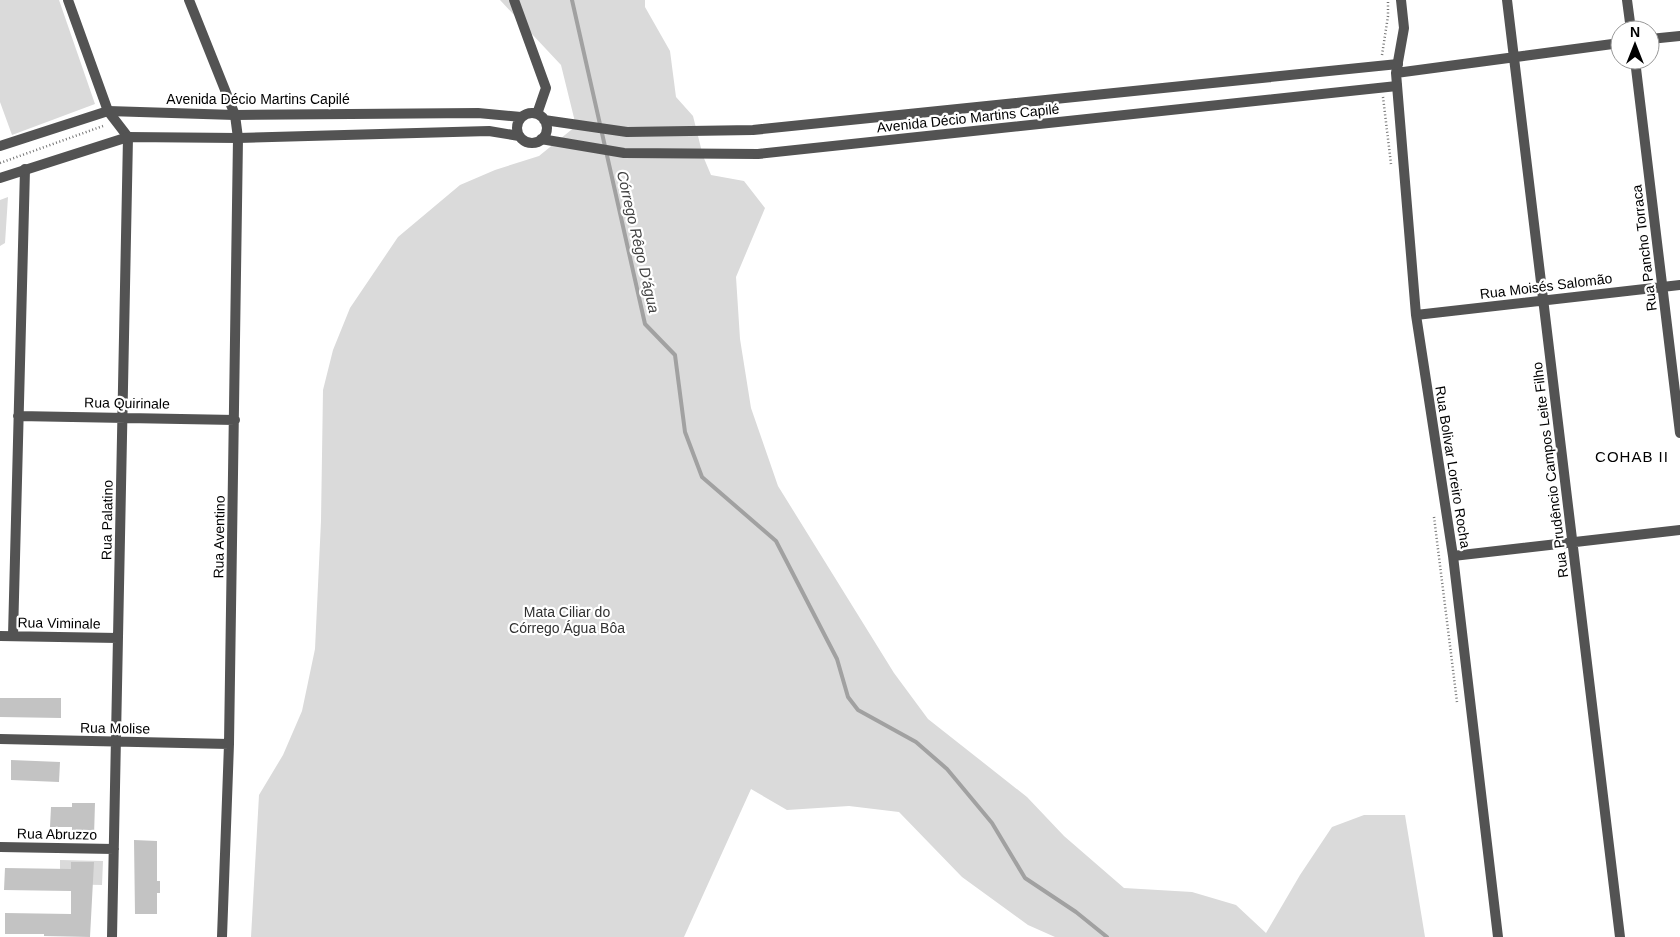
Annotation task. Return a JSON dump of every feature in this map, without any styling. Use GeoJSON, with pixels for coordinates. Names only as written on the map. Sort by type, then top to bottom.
{"type":"FeatureCollection","features":[{"type":"Feature","properties":{"kind":"street"},"geometry":{"type":"LineString","coordinates":[[68,0],[108,111],[128,137]]}},
{"type":"Feature","properties":{"kind":"street","name":"Rua Aventino"},"geometry":{"type":"LineString","coordinates":[[189,0],[235,115],[238,138],[229,744],[222,937]]}},
{"type":"Feature","properties":{"kind":"street"},"geometry":{"type":"LineString","coordinates":[[514,0],[546,88],[541,117],[546,132],[541,139]]}},
{"type":"Feature","properties":{"kind":"street","name":"Rua Bolivar Loreiro Rocha"},"geometry":{"type":"LineString","coordinates":[[1401,0],[1404,28],[1397,68],[1397,86],[1416,315],[1453,556],[1498,937]]}},
{"type":"Feature","properties":{"kind":"street","name":"Rua Prudêncio Campos Leite Filho"},"geometry":{"type":"LineString","coordinates":[[1507,0],[1620,937]]}},
{"type":"Feature","properties":{"kind":"street"},"geometry":{"type":"LineString","coordinates":[[1627,0],[1630,20]]}},
{"type":"Feature","properties":{"kind":"street"},"geometry":{"type":"LineString","coordinates":[[1660,38],[1680,36]]}},
{"type":"Feature","properties":{"kind":"street","name":"Avenida Décio Martins Capilé"},"geometry":{"type":"LineString","coordinates":[[0,146],[108,111],[235,115],[478,113],[521,117],[529,113],[541,117],[627,132],[753,130],[1514,58],[1610,44]]}},
{"type":"Feature","properties":{"kind":"street","name":"Rua Pancho Torraca"},"geometry":{"type":"LineString","coordinates":[[1636,70],[1680,433]]}},
{"type":"Feature","properties":{"kind":"street","name":"Avenida Décio Martins Capilé"},"geometry":{"type":"LineString","coordinates":[[0,178],[128,137],[238,138],[489,131],[519,136],[526,142],[534,143],[541,139],[614,151],[758,154],[1397,86]]}},
{"type":"Feature","properties":{"kind":"street"},"geometry":{"type":"LineString","coordinates":[[519,136],[517,127],[521,117]]}},
{"type":"Feature","properties":{"kind":"street","name":"Rua Palatino"},"geometry":{"type":"LineString","coordinates":[[112,937],[128,137]]}},
{"type":"Feature","properties":{"kind":"street"},"geometry":{"type":"LineString","coordinates":[[14,636],[25,169]]}},
{"type":"Feature","properties":{"kind":"street","name":"Rua Moisés Salomão"},"geometry":{"type":"LineString","coordinates":[[1416,315],[1680,285]]}},
{"type":"Feature","properties":{"kind":"street","name":"Rua Quirinale"},"geometry":{"type":"LineString","coordinates":[[18,416],[123,416],[235,420]]}},
{"type":"Feature","properties":{"kind":"street"},"geometry":{"type":"LineString","coordinates":[[1453,556],[1680,530]]}},
{"type":"Feature","properties":{"kind":"street","name":"Rua Viminale"},"geometry":{"type":"LineString","coordinates":[[0,636],[118,638]]}},
{"type":"Feature","properties":{"kind":"street","name":"Rua Molise"},"geometry":{"type":"LineString","coordinates":[[0,739],[229,744]]}},
{"type":"Feature","properties":{"kind":"street","name":"Rua Abruzzo"},"geometry":{"type":"LineString","coordinates":[[0,846],[114,849]]}},
{"type":"Feature","properties":{"kind":"green space"},"geometry":{"type":"Polygon","coordinates":[[[0,0],[59,0],[95,104],[12,135],[0,102],[0,0]]]}},
{"type":"Feature","properties":{"kind":"green space","name":"Mata Ciliar do Córrego Água Bôa"},"geometry":{"type":"Polygon","coordinates":[[[500,0],[645,0],[645,7],[670,51],[676,97],[693,116],[703,156],[711,175],[744,181],[765,208],[736,277],[740,339],[751,408],[778,486],[894,673],[928,719],[1027,797],[1064,836],[1124,888],[1192,892],[1236,905],[1266,933],[1300,875],[1332,827],[1364,815],[1405,815],[1425,937],[1055,937],[1028,925],[962,877],[899,812],[849,806],[787,810],[751,789],[684,937],[251,937],[259,795],[283,755],[302,711],[315,649],[321,521],[323,390],[333,350],[350,308],[398,237],[460,185],[495,170],[539,156],[576,126],[561,65],[500,0]]]}},
{"type":"Feature","properties":{"kind":"green space"},"geometry":{"type":"Polygon","coordinates":[[[8,197],[5,243],[0,246],[0,200],[8,197]]]}},
{"type":"Feature","properties":{"kind":"green space"},"geometry":{"type":"Polygon","coordinates":[[[60,860],[103,861],[102,885],[60,884],[60,860]]]}},
{"type":"Feature","properties":{"kind":"building"},"geometry":{"type":"Polygon","coordinates":[[[0,698],[61,698],[61,718],[0,717],[0,698]]]}},
{"type":"Feature","properties":{"kind":"building"},"geometry":{"type":"Polygon","coordinates":[[[11,760],[60,762],[59,782],[11,780],[11,760]]]}},
{"type":"Feature","properties":{"kind":"building"},"geometry":{"type":"Polygon","coordinates":[[[72,803],[95,803],[94,836],[72,836],[72,827],[50,827],[51,807],[72,807],[72,803]]]}},
{"type":"Feature","properties":{"kind":"building"},"geometry":{"type":"Polygon","coordinates":[[[134,840],[157,841],[157,881],[160,881],[160,893],[157,893],[157,914],[135,914],[134,840]]]}},
{"type":"Feature","properties":{"kind":"building"},"geometry":{"type":"Polygon","coordinates":[[[71,862],[94,862],[90,937],[5,934],[5,913],[71,914],[71,891],[4,890],[5,868],[71,869],[71,862]]]}},
{"type":"Feature","properties":{"kind":"waterway","name":"Córrego Rêgo D'água"},"geometry":{"type":"LineString","coordinates":[[572,0],[645,324],[675,355],[685,432],[702,477],[776,541],[837,659],[848,697],[858,710],[916,742],[947,769],[992,823],[1025,878],[1076,912],[1107,937]]}},
{"type":"Feature","properties":{"kind":"district","name":"COHAB II"},"geometry":{"type":"Point","coordinates":[1632,457]}}]}
